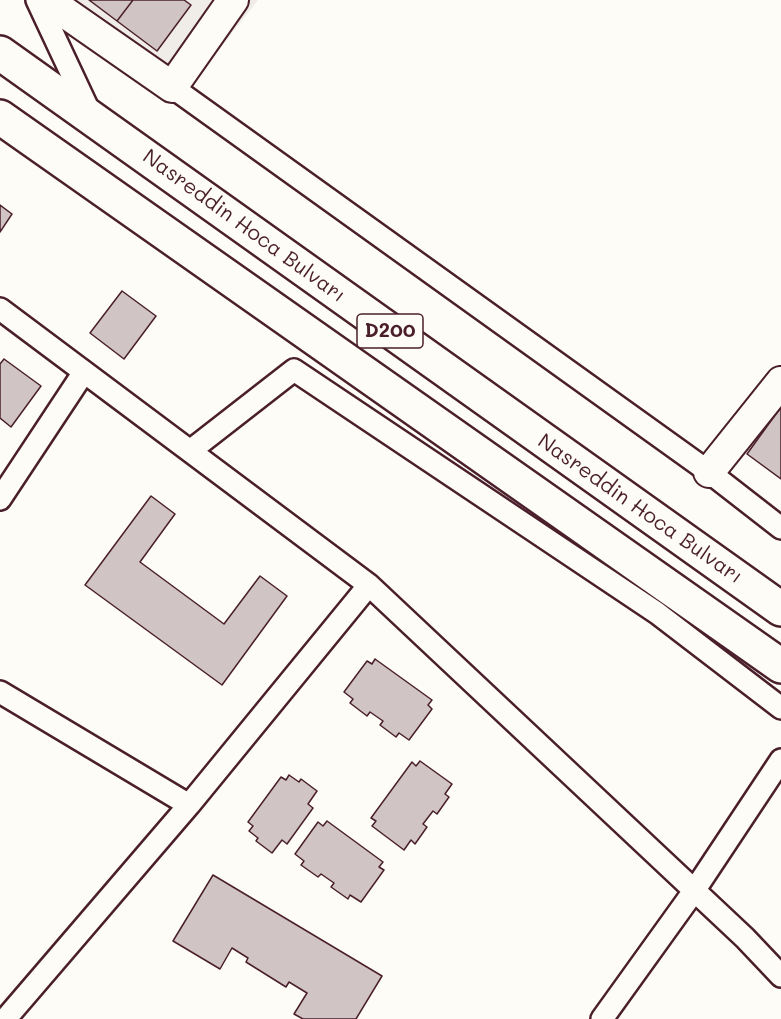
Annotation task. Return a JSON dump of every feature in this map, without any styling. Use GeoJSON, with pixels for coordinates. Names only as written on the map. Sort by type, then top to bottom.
{"type":"FeatureCollection","features":[{"type":"Feature","properties":{"kind":"highway","name":"Nasreddin Hoca Bulvarı"},"geometry":{"type":"LineString","coordinates":[[0,53],[781,609]]}},
{"type":"Feature","properties":{"kind":"highway","name":"D200"},"geometry":{"type":"LineString","coordinates":[[0,117],[781,666]]}},
{"type":"Feature","properties":{"kind":"street"},"geometry":{"type":"LineString","coordinates":[[172,87],[233,0]]}},
{"type":"Feature","properties":{"kind":"street"},"geometry":{"type":"LineString","coordinates":[[51,2],[709,471],[781,528]]}},
{"type":"Feature","properties":{"kind":"street"},"geometry":{"type":"LineString","coordinates":[[51,2],[93,119]]}},
{"type":"Feature","properties":{"kind":"street"},"geometry":{"type":"LineString","coordinates":[[0,309],[369,585],[745,939],[781,976]]}},
{"type":"Feature","properties":{"kind":"street"},"geometry":{"type":"LineString","coordinates":[[190,451],[294,370],[657,613],[781,708]]}},
{"type":"Feature","properties":{"kind":"street"},"geometry":{"type":"LineString","coordinates":[[0,499],[84,372]]}},
{"type":"Feature","properties":{"kind":"street"},"geometry":{"type":"LineString","coordinates":[[709,471],[781,381]]}},
{"type":"Feature","properties":{"kind":"street"},"geometry":{"type":"LineString","coordinates":[[8,1016],[189,805],[369,585]]}},
{"type":"Feature","properties":{"kind":"street"},"geometry":{"type":"LineString","coordinates":[[0,692],[189,805]]}},
{"type":"Feature","properties":{"kind":"street"},"geometry":{"type":"LineString","coordinates":[[602,1019],[694,891],[781,760]]}},
{"type":"Feature","properties":{"kind":"shaded area"},"geometry":{"type":"Polygon","coordinates":[[[27,0],[258,0],[176,105],[27,0]]]}},
{"type":"Feature","properties":{"kind":"building"},"geometry":{"type":"Polygon","coordinates":[[[89,0],[133,0],[117,21],[89,0]]]}},
{"type":"Feature","properties":{"kind":"building"},"geometry":{"type":"Polygon","coordinates":[[[133,0],[184,0],[191,5],[157,51],[117,21],[133,0]]]}},
{"type":"Feature","properties":{"kind":"building"},"geometry":{"type":"Polygon","coordinates":[[[0,205],[12,214],[0,232],[0,205]]]}},
{"type":"Feature","properties":{"kind":"building"},"geometry":{"type":"Polygon","coordinates":[[[122,291],[156,316],[124,359],[90,333],[122,291]]]}},
{"type":"Feature","properties":{"kind":"building"},"geometry":{"type":"Polygon","coordinates":[[[4,359],[41,386],[11,427],[0,418],[0,364],[4,359]]]}},
{"type":"Feature","properties":{"kind":"building"},"geometry":{"type":"Polygon","coordinates":[[[781,407],[781,479],[747,454],[781,407]]]}},
{"type":"Feature","properties":{"kind":"building"},"geometry":{"type":"Polygon","coordinates":[[[151,496],[175,514],[140,562],[224,624],[260,576],[287,596],[222,685],[85,585],[151,496]]]}},
{"type":"Feature","properties":{"kind":"building"},"geometry":{"type":"Polygon","coordinates":[[[375,659],[432,700],[428,705],[432,709],[409,740],[399,733],[396,737],[380,725],[383,721],[370,712],[367,716],[350,703],[353,699],[344,692],[367,661],[372,664],[375,659]]]}},
{"type":"Feature","properties":{"kind":"building"},"geometry":{"type":"Polygon","coordinates":[[[420,761],[452,784],[445,794],[449,797],[437,814],[433,811],[423,824],[427,827],[415,844],[411,840],[404,850],[372,826],[376,821],[371,818],[412,762],[416,766],[420,761]]]}},
{"type":"Feature","properties":{"kind":"building"},"geometry":{"type":"Polygon","coordinates":[[[289,775],[299,782],[301,779],[317,791],[308,804],[313,808],[287,844],[282,840],[272,853],[256,841],[258,838],[249,831],[253,826],[248,822],[281,777],[286,780],[289,775]]]}},
{"type":"Feature","properties":{"kind":"building"},"geometry":{"type":"Polygon","coordinates":[[[327,821],[383,862],[379,867],[384,870],[361,902],[350,895],[348,899],[331,887],[334,883],[321,874],[318,877],[301,865],[304,861],[295,854],[318,822],[323,826],[327,821]]]}},
{"type":"Feature","properties":{"kind":"building"},"geometry":{"type":"Polygon","coordinates":[[[213,875],[382,976],[356,1019],[303,1019],[294,1014],[307,993],[289,982],[286,987],[246,962],[248,958],[232,948],[220,969],[173,941],[213,875]]]}}]}
